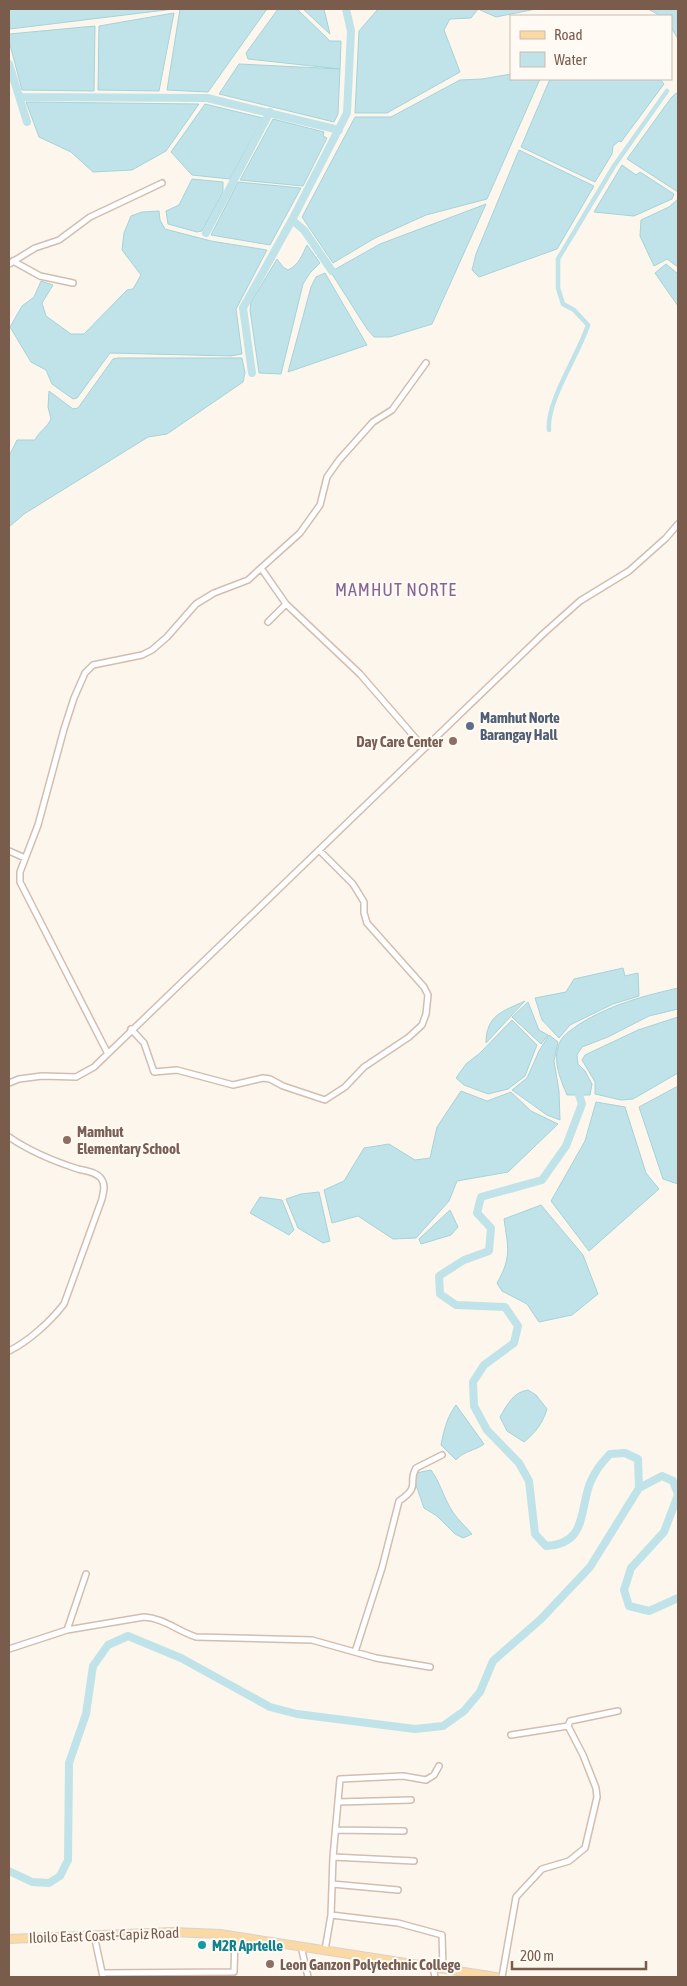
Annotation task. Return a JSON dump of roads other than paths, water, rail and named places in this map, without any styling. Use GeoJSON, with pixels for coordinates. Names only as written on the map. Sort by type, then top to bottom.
{"type":"FeatureCollection","features":[{"type":"Feature","properties":{"kind":"main road","name":"Iloilo East Coast-Capiz Road"},"geometry":{"type":"LineString","coordinates":[[9,1938],[172,1932],[235,1936],[496,1977]]}},
{"type":"Feature","properties":{"kind":"street"},"geometry":{"type":"LineString","coordinates":[[11,263],[35,248],[59,240],[90,217],[162,183]]}},
{"type":"Feature","properties":{"kind":"street"},"geometry":{"type":"LineString","coordinates":[[11,263],[40,276],[73,283]]}},
{"type":"Feature","properties":{"kind":"street"},"geometry":{"type":"LineString","coordinates":[[107,1052],[20,882],[20,872],[41,817],[74,698],[86,673],[93,665],[152,650],[167,637],[196,604],[214,593],[248,580],[300,533],[320,505],[327,478],[338,460],[373,422],[392,410],[426,363]]}},
{"type":"Feature","properties":{"kind":"street"},"geometry":{"type":"LineString","coordinates":[[9,1084],[19,1079],[42,1076],[76,1077],[94,1066],[564,614],[629,571],[678,524]]}},
{"type":"Feature","properties":{"kind":"street"},"geometry":{"type":"LineString","coordinates":[[261,568],[286,604],[360,674],[424,748]]}},
{"type":"Feature","properties":{"kind":"street"},"geometry":{"type":"LineString","coordinates":[[268,622],[286,604]]}},
{"type":"Feature","properties":{"kind":"street"},"geometry":{"type":"LineString","coordinates":[[131,1030],[144,1043],[154,1072],[177,1070],[233,1085],[262,1078],[270,1079],[283,1086],[325,1100],[345,1087],[364,1067],[409,1037],[422,1025],[426,1014],[428,995],[424,987],[368,923],[364,913],[364,902],[352,884],[319,850]]}},
{"type":"Feature","properties":{"kind":"street"},"geometry":{"type":"LineString","coordinates":[[9,851],[25,858]]}},
{"type":"Feature","properties":{"kind":"street"},"geometry":{"type":"LineString","coordinates":[[9,1136],[27,1150],[56,1162],[97,1175],[103,1180],[104,1188],[102,1199],[64,1304],[56,1315],[17,1347],[9,1351]]}},
{"type":"Feature","properties":{"kind":"street"},"geometry":{"type":"LineString","coordinates":[[355,1652],[382,1568],[399,1501],[410,1494],[414,1486],[414,1471],[416,1468],[442,1455]]}},
{"type":"Feature","properties":{"kind":"street"},"geometry":{"type":"LineString","coordinates":[[66,1630],[86,1574]]}},
{"type":"Feature","properties":{"kind":"street"},"geometry":{"type":"LineString","coordinates":[[9,1649],[66,1630],[144,1617],[155,1618],[182,1633],[196,1637],[312,1640],[376,1658],[430,1667]]}},
{"type":"Feature","properties":{"kind":"street"},"geometry":{"type":"LineString","coordinates":[[568,1726],[570,1721],[618,1710]]}},
{"type":"Feature","properties":{"kind":"street"},"geometry":{"type":"LineString","coordinates":[[511,1735],[568,1726]]}},
{"type":"Feature","properties":{"kind":"street"},"geometry":{"type":"LineString","coordinates":[[502,1977],[516,1897],[542,1869],[569,1861],[585,1848],[597,1802],[596,1788],[568,1726]]}},
{"type":"Feature","properties":{"kind":"street"},"geometry":{"type":"LineString","coordinates":[[325,1950],[331,1915],[333,1856],[340,1778],[402,1776],[426,1780],[434,1775],[439,1766]]}},
{"type":"Feature","properties":{"kind":"street"},"geometry":{"type":"LineString","coordinates":[[338,1802],[411,1800]]}},
{"type":"Feature","properties":{"kind":"street"},"geometry":{"type":"LineString","coordinates":[[336,1830],[404,1832]]}},
{"type":"Feature","properties":{"kind":"street"},"geometry":{"type":"LineString","coordinates":[[333,1856],[414,1861]]}},
{"type":"Feature","properties":{"kind":"street"},"geometry":{"type":"LineString","coordinates":[[332,1884],[398,1890]]}},
{"type":"Feature","properties":{"kind":"street"},"geometry":{"type":"LineString","coordinates":[[331,1915],[398,1923],[442,1935],[443,1968]]}},
{"type":"Feature","properties":{"kind":"street"},"geometry":{"type":"LineString","coordinates":[[94,1935],[103,1975],[234,1975],[235,1936]]}},
{"type":"Feature","properties":{"kind":"street"},"geometry":{"type":"LineString","coordinates":[[301,1946],[308,1977]]}},
{"type":"Feature","properties":{"kind":"street"},"geometry":{"type":"LineString","coordinates":[[433,1966],[435,1977]]}},
{"type":"Feature","properties":{"kind":"water"},"geometry":{"type":"Polygon","coordinates":[[[9,9],[174,9],[10,29],[9,9]]]}},
{"type":"Feature","properties":{"kind":"water"},"geometry":{"type":"Polygon","coordinates":[[[180,9],[267,9],[208,92],[167,90],[180,9]]]}},
{"type":"Feature","properties":{"kind":"water"},"geometry":{"type":"Polygon","coordinates":[[[278,9],[297,9],[330,41],[341,41],[340,69],[248,59],[246,53],[278,9]]]}},
{"type":"Feature","properties":{"kind":"water"},"geometry":{"type":"Polygon","coordinates":[[[303,9],[324,9],[330,34],[303,9]]]}},
{"type":"Feature","properties":{"kind":"water"},"geometry":{"type":"Polygon","coordinates":[[[378,9],[478,9],[471,18],[450,19],[444,30],[460,72],[387,113],[355,113],[359,31],[378,9]]]}},
{"type":"Feature","properties":{"kind":"water"},"geometry":{"type":"Polygon","coordinates":[[[478,9],[536,9],[496,17],[478,9]]]}},
{"type":"Feature","properties":{"kind":"water"},"geometry":{"type":"Polygon","coordinates":[[[648,9],[678,9],[678,39],[672,29],[672,15],[659,15],[648,9]]]}},
{"type":"Feature","properties":{"kind":"water"},"geometry":{"type":"Polygon","coordinates":[[[174,13],[159,91],[98,90],[99,26],[174,13]]]}},
{"type":"Feature","properties":{"kind":"water"},"geometry":{"type":"Polygon","coordinates":[[[95,26],[94,91],[22,90],[9,41],[9,34],[95,26]]]}},
{"type":"Feature","properties":{"kind":"water"},"geometry":{"type":"Polygon","coordinates":[[[239,64],[340,69],[338,114],[334,122],[219,94],[239,64]]]}},
{"type":"Feature","properties":{"kind":"water"},"geometry":{"type":"Polygon","coordinates":[[[510,74],[510,80],[540,80],[487,199],[426,215],[375,238],[333,263],[302,217],[355,117],[391,117],[460,80],[482,79],[510,74]]]}},
{"type":"Feature","properties":{"kind":"water"},"geometry":{"type":"Polygon","coordinates":[[[550,80],[661,80],[664,84],[621,142],[619,141],[613,146],[612,154],[595,182],[521,147],[550,80]]]}},
{"type":"Feature","properties":{"kind":"water"},"geometry":{"type":"Polygon","coordinates":[[[676,93],[678,94],[678,192],[627,159],[676,93]]]}},
{"type":"Feature","properties":{"kind":"water"},"geometry":{"type":"Polygon","coordinates":[[[26,102],[199,104],[166,151],[132,170],[93,172],[71,152],[39,137],[26,102]]]}},
{"type":"Feature","properties":{"kind":"water"},"geometry":{"type":"Polygon","coordinates":[[[205,104],[263,118],[230,179],[192,175],[171,152],[205,104]]]}},
{"type":"Feature","properties":{"kind":"water"},"geometry":{"type":"Polygon","coordinates":[[[273,119],[324,132],[323,136],[327,138],[303,186],[240,180],[273,119]]]}},
{"type":"Feature","properties":{"kind":"water"},"geometry":{"type":"Polygon","coordinates":[[[519,150],[594,186],[557,249],[479,277],[472,270],[476,254],[519,150]]]}},
{"type":"Feature","properties":{"kind":"water"},"geometry":{"type":"Polygon","coordinates":[[[622,165],[636,175],[640,172],[674,194],[672,199],[634,216],[594,212],[622,165]]]}},
{"type":"Feature","properties":{"kind":"water"},"geometry":{"type":"Polygon","coordinates":[[[192,179],[223,182],[223,192],[202,231],[197,232],[168,224],[166,211],[179,205],[192,179]]]}},
{"type":"Feature","properties":{"kind":"water"},"geometry":{"type":"Polygon","coordinates":[[[238,182],[301,188],[270,245],[211,235],[238,182]]]}},
{"type":"Feature","properties":{"kind":"water"},"geometry":{"type":"Polygon","coordinates":[[[678,199],[678,267],[667,259],[654,266],[640,236],[641,220],[669,207],[678,199]]]}},
{"type":"Feature","properties":{"kind":"water"},"geometry":{"type":"Polygon","coordinates":[[[486,204],[432,324],[390,337],[374,337],[332,274],[332,271],[380,244],[486,204]]]}},
{"type":"Feature","properties":{"kind":"water"},"geometry":{"type":"Polygon","coordinates":[[[159,211],[160,220],[165,229],[211,241],[267,250],[236,309],[242,354],[231,356],[110,353],[77,398],[73,399],[52,384],[46,370],[31,362],[10,327],[22,306],[34,297],[41,281],[53,285],[42,303],[46,316],[71,334],[84,334],[127,290],[133,289],[141,275],[122,250],[124,233],[131,216],[142,212],[159,211]]]}},
{"type":"Feature","properties":{"kind":"water"},"geometry":{"type":"Polygon","coordinates":[[[307,245],[320,263],[303,284],[281,374],[259,373],[250,310],[251,302],[277,259],[288,270],[298,263],[307,245]]]}},
{"type":"Feature","properties":{"kind":"water"},"geometry":{"type":"Polygon","coordinates":[[[666,264],[678,274],[678,306],[655,273],[666,264]]]}},
{"type":"Feature","properties":{"kind":"water"},"geometry":{"type":"Polygon","coordinates":[[[325,273],[367,345],[288,372],[311,287],[316,277],[325,273]]]}},
{"type":"Feature","properties":{"kind":"water"},"geometry":{"type":"Polygon","coordinates":[[[242,358],[245,373],[243,382],[167,434],[148,437],[24,514],[9,527],[9,456],[17,440],[35,440],[51,419],[48,407],[49,391],[73,409],[78,408],[113,359],[242,358]]]}},
{"type":"Feature","properties":{"kind":"water"},"geometry":{"type":"Polygon","coordinates":[[[623,968],[625,976],[638,973],[639,996],[613,1004],[570,1025],[559,1038],[542,1020],[535,998],[566,992],[574,979],[623,968]]]}},
{"type":"Feature","properties":{"kind":"water"},"geometry":{"type":"Polygon","coordinates":[[[678,988],[678,1009],[649,1016],[608,1037],[582,1047],[577,1055],[578,1064],[585,1071],[592,1084],[590,1095],[567,1095],[559,1075],[557,1061],[558,1047],[564,1036],[578,1025],[602,1012],[639,998],[678,988]]]}},
{"type":"Feature","properties":{"kind":"water"},"geometry":{"type":"Polygon","coordinates":[[[525,1001],[486,1043],[489,1026],[497,1015],[525,1001]]]}},
{"type":"Feature","properties":{"kind":"water"},"geometry":{"type":"Polygon","coordinates":[[[528,1002],[539,1030],[548,1035],[541,1044],[512,1017],[528,1002]]]}},
{"type":"Feature","properties":{"kind":"water"},"geometry":{"type":"Polygon","coordinates":[[[678,1017],[678,1073],[633,1099],[621,1100],[595,1094],[595,1082],[582,1060],[585,1055],[638,1030],[678,1017]]]}},
{"type":"Feature","properties":{"kind":"water"},"geometry":{"type":"Polygon","coordinates":[[[512,1020],[537,1045],[525,1076],[508,1089],[488,1094],[464,1085],[456,1078],[466,1064],[480,1053],[512,1020]]]}},
{"type":"Feature","properties":{"kind":"water"},"geometry":{"type":"Polygon","coordinates":[[[549,1035],[558,1042],[554,1061],[559,1091],[560,1120],[547,1115],[512,1090],[527,1078],[539,1051],[549,1035]]]}},
{"type":"Feature","properties":{"kind":"water"},"geometry":{"type":"Polygon","coordinates":[[[678,1086],[678,1184],[663,1179],[639,1107],[678,1086]]]}},
{"type":"Feature","properties":{"kind":"water"},"geometry":{"type":"Polygon","coordinates":[[[461,1091],[487,1101],[511,1092],[531,1111],[558,1124],[508,1172],[457,1181],[449,1201],[416,1238],[393,1239],[358,1216],[332,1223],[324,1190],[344,1181],[364,1148],[389,1144],[415,1160],[430,1158],[437,1127],[461,1091]]]}},
{"type":"Feature","properties":{"kind":"water"},"geometry":{"type":"Polygon","coordinates":[[[596,1102],[625,1107],[646,1173],[659,1189],[589,1251],[551,1201],[585,1141],[596,1102]]]}},
{"type":"Feature","properties":{"kind":"water"},"geometry":{"type":"Polygon","coordinates":[[[319,1192],[330,1241],[323,1243],[298,1228],[286,1199],[301,1194],[319,1192]]]}},
{"type":"Feature","properties":{"kind":"water"},"geometry":{"type":"Polygon","coordinates":[[[260,1197],[282,1200],[294,1230],[289,1235],[250,1213],[260,1197]]]}},
{"type":"Feature","properties":{"kind":"water"},"geometry":{"type":"Polygon","coordinates":[[[541,1205],[583,1255],[598,1294],[572,1315],[539,1322],[527,1304],[502,1291],[497,1283],[505,1266],[508,1252],[504,1219],[541,1205]]]}},
{"type":"Feature","properties":{"kind":"water"},"geometry":{"type":"Polygon","coordinates":[[[450,1210],[458,1227],[451,1235],[421,1244],[419,1239],[450,1210]]]}},
{"type":"Feature","properties":{"kind":"water"},"geometry":{"type":"Polygon","coordinates":[[[528,1390],[536,1395],[547,1409],[538,1427],[524,1442],[507,1431],[500,1417],[514,1396],[528,1390]]]}},
{"type":"Feature","properties":{"kind":"water"},"geometry":{"type":"Polygon","coordinates":[[[456,1405],[484,1444],[463,1454],[456,1460],[441,1445],[446,1424],[456,1405]]]}},
{"type":"Feature","properties":{"kind":"water"},"geometry":{"type":"Polygon","coordinates":[[[431,1470],[453,1512],[472,1534],[463,1538],[455,1534],[437,1516],[424,1508],[415,1482],[416,1473],[431,1470]]]}},
{"type":"Feature","properties":{"kind":"waterway"},"geometry":{"type":"LineString","coordinates":[[252,373],[243,308],[292,220],[347,113],[351,31],[346,9]]}},
{"type":"Feature","properties":{"kind":"waterway"},"geometry":{"type":"LineString","coordinates":[[9,64],[27,122]]}},
{"type":"Feature","properties":{"kind":"waterway"},"geometry":{"type":"LineString","coordinates":[[549,430],[549,419],[558,392],[588,325],[574,310],[563,304],[558,288],[558,259],[614,166],[667,91]]}},
{"type":"Feature","properties":{"kind":"waterway"},"geometry":{"type":"LineString","coordinates":[[20,97],[207,98],[339,130]]}},
{"type":"Feature","properties":{"kind":"waterway"},"geometry":{"type":"LineString","coordinates":[[206,233],[270,112]]}},
{"type":"Feature","properties":{"kind":"waterway"},"geometry":{"type":"LineString","coordinates":[[292,220],[304,230],[332,271]]}},
{"type":"Feature","properties":{"kind":"waterway"},"geometry":{"type":"LineString","coordinates":[[9,1871],[32,1882],[49,1883],[60,1876],[68,1860],[69,1763],[86,1714],[93,1666],[108,1645],[128,1636],[181,1658],[270,1707],[297,1714],[415,1729],[443,1726],[464,1711],[480,1692],[493,1661],[541,1619],[590,1567],[639,1488],[638,1459],[625,1453],[610,1454],[598,1467],[590,1483],[582,1515],[575,1533],[569,1539],[559,1544],[546,1546],[535,1534],[529,1481],[519,1463],[487,1430],[474,1406],[473,1382],[484,1365],[514,1343],[518,1326],[505,1307],[456,1305],[440,1294],[439,1276],[464,1260],[489,1251],[491,1228],[477,1213],[481,1197],[542,1180],[566,1146],[582,1104],[576,1086]]}},
{"type":"Feature","properties":{"kind":"waterway"},"geometry":{"type":"LineString","coordinates":[[639,1488],[662,1476],[673,1481],[678,1494]]}},
{"type":"Feature","properties":{"kind":"waterway"},"geometry":{"type":"LineString","coordinates":[[678,1495],[664,1532],[631,1568],[624,1590],[629,1606],[649,1611],[678,1598]]}},
{"type":"Feature","properties":{"kind":"place","name":"Mamhut Norte Barangay Hall"},"geometry":{"type":"Point","coordinates":[470,726]}},
{"type":"Feature","properties":{"kind":"place","name":"Day Care Center"},"geometry":{"type":"Point","coordinates":[453,741]}},
{"type":"Feature","properties":{"kind":"place","name":"Mamhut Elementary School"},"geometry":{"type":"Point","coordinates":[67,1140]}},
{"type":"Feature","properties":{"kind":"place","name":"M2R Aprtelle"},"geometry":{"type":"Point","coordinates":[202,1945]}},
{"type":"Feature","properties":{"kind":"place","name":"Leon Ganzon Polytechnic College"},"geometry":{"type":"Point","coordinates":[270,1964]}},
{"type":"Feature","properties":{"kind":"district","name":"MAMHUT NORTE"},"geometry":{"type":"Point","coordinates":[396,589]}}]}
